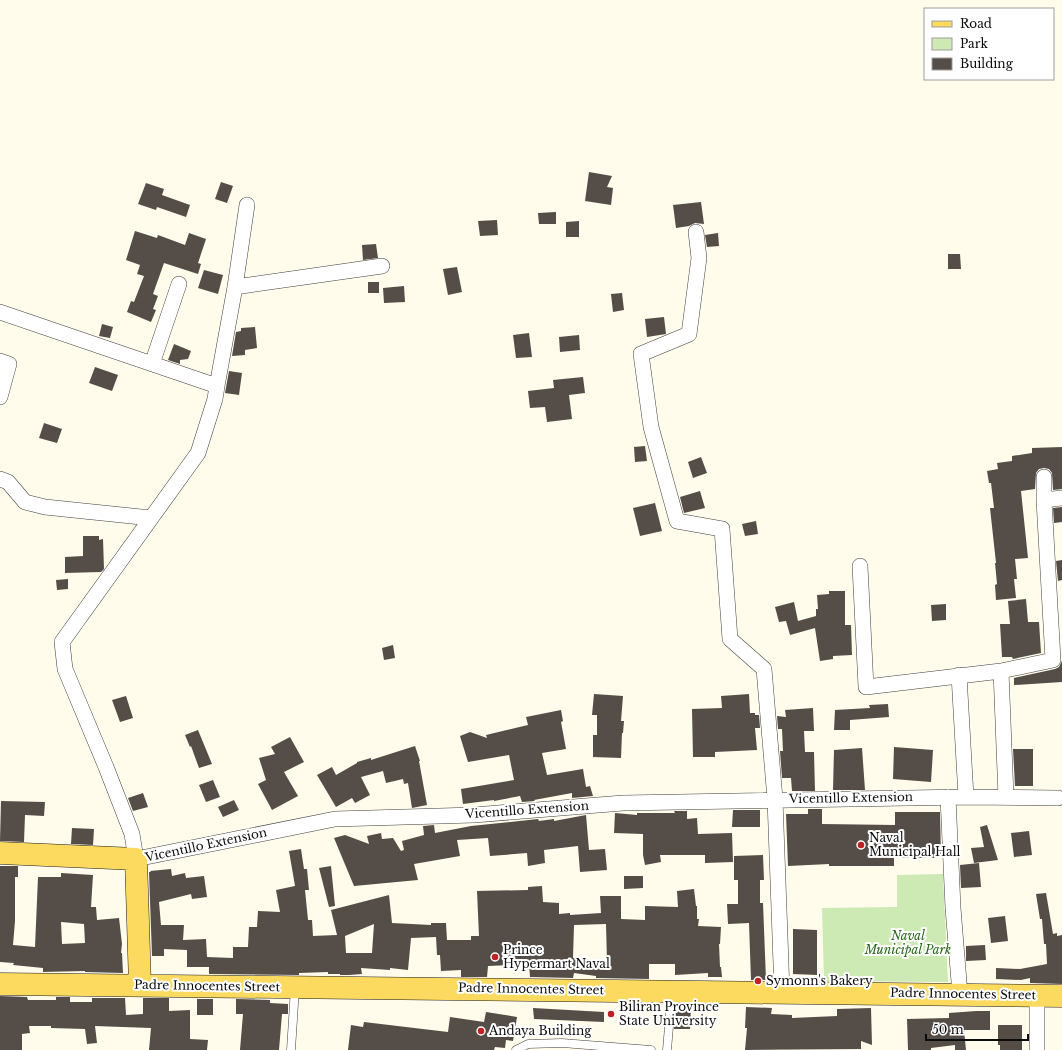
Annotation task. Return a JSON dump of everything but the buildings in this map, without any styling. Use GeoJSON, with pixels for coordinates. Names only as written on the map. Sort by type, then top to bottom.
{"type":"FeatureCollection","features":[{"type":"Feature","properties":{"kind":"main road","name":"Vicentillo Extension"},"geometry":{"type":"LineString","coordinates":[[0,853],[136,859]]}},
{"type":"Feature","properties":{"kind":"main road"},"geometry":{"type":"LineString","coordinates":[[136,859],[140,985]]}},
{"type":"Feature","properties":{"kind":"main road","name":"Padre Innocentes Street"},"geometry":{"type":"LineString","coordinates":[[0,984],[1062,996]]}},
{"type":"Feature","properties":{"kind":"street"},"geometry":{"type":"LineString","coordinates":[[136,859],[132,834],[65,669],[62,642],[198,453],[215,399],[236,287],[247,205]]}},
{"type":"Feature","properties":{"kind":"street"},"geometry":{"type":"LineString","coordinates":[[696,232],[699,258],[689,334],[641,354],[651,427],[677,521],[722,529],[730,639],[764,669],[775,799],[782,992]]}},
{"type":"Feature","properties":{"kind":"street"},"geometry":{"type":"LineString","coordinates":[[236,287],[382,266]]}},
{"type":"Feature","properties":{"kind":"street"},"geometry":{"type":"LineString","coordinates":[[152,364],[179,284]]}},
{"type":"Feature","properties":{"kind":"street"},"geometry":{"type":"LineString","coordinates":[[0,312],[217,386]]}},
{"type":"Feature","properties":{"kind":"street"},"geometry":{"type":"LineString","coordinates":[[0,361],[9,364],[0,397]]}},
{"type":"Feature","properties":{"kind":"street"},"geometry":{"type":"LineString","coordinates":[[860,566],[866,687],[1001,671],[1053,660],[1044,477]]}},
{"type":"Feature","properties":{"kind":"street"},"geometry":{"type":"LineString","coordinates":[[0,479],[8,482],[25,502],[45,507],[151,518]]}},
{"type":"Feature","properties":{"kind":"street"},"geometry":{"type":"LineString","coordinates":[[1044,500],[1062,498]]}},
{"type":"Feature","properties":{"kind":"street"},"geometry":{"type":"LineString","coordinates":[[1001,671],[1006,797]]}},
{"type":"Feature","properties":{"kind":"street"},"geometry":{"type":"LineString","coordinates":[[960,675],[966,797]]}},
{"type":"Feature","properties":{"kind":"street"},"geometry":{"type":"LineString","coordinates":[[948,797],[953,908],[960,994]]}},
{"type":"Feature","properties":{"kind":"street","name":"Vicentillo Extension"},"geometry":{"type":"LineString","coordinates":[[136,859],[335,819],[474,815],[623,803],[948,797],[1058,798]]}},
{"type":"Feature","properties":{"kind":"street"},"geometry":{"type":"LineString","coordinates":[[1037,995],[1037,1050]]}},
{"type":"Feature","properties":{"kind":"lane"},"geometry":{"type":"LineString","coordinates":[[291,1050],[295,987]]}},
{"type":"Feature","properties":{"kind":"lane"},"geometry":{"type":"LineString","coordinates":[[667,1050],[672,991]]}},
{"type":"Feature","properties":{"kind":"lane"},"geometry":{"type":"LineString","coordinates":[[516,1050],[528,1044],[562,1043],[651,1050]]}},
{"type":"Feature","properties":{"kind":"green space","name":"Naval Municipal Park"},"geometry":{"type":"Polygon","coordinates":[[[943,874],[948,982],[824,981],[822,908],[897,907],[897,875],[943,874]]]}},
{"type":"Feature","properties":{"kind":"place","name":"Naval Municipal Hall"},"geometry":{"type":"Point","coordinates":[861,845]}},
{"type":"Feature","properties":{"kind":"place","name":"Prince Hypermart Naval"},"geometry":{"type":"Point","coordinates":[495,957]}},
{"type":"Feature","properties":{"kind":"place","name":"Symonn's Bakery"},"geometry":{"type":"Point","coordinates":[758,981]}},
{"type":"Feature","properties":{"kind":"place","name":"Biliran Province State University"},"geometry":{"type":"Point","coordinates":[611,1014]}},
{"type":"Feature","properties":{"kind":"place","name":"Andaya Building"},"geometry":{"type":"Point","coordinates":[481,1031]}}]}
